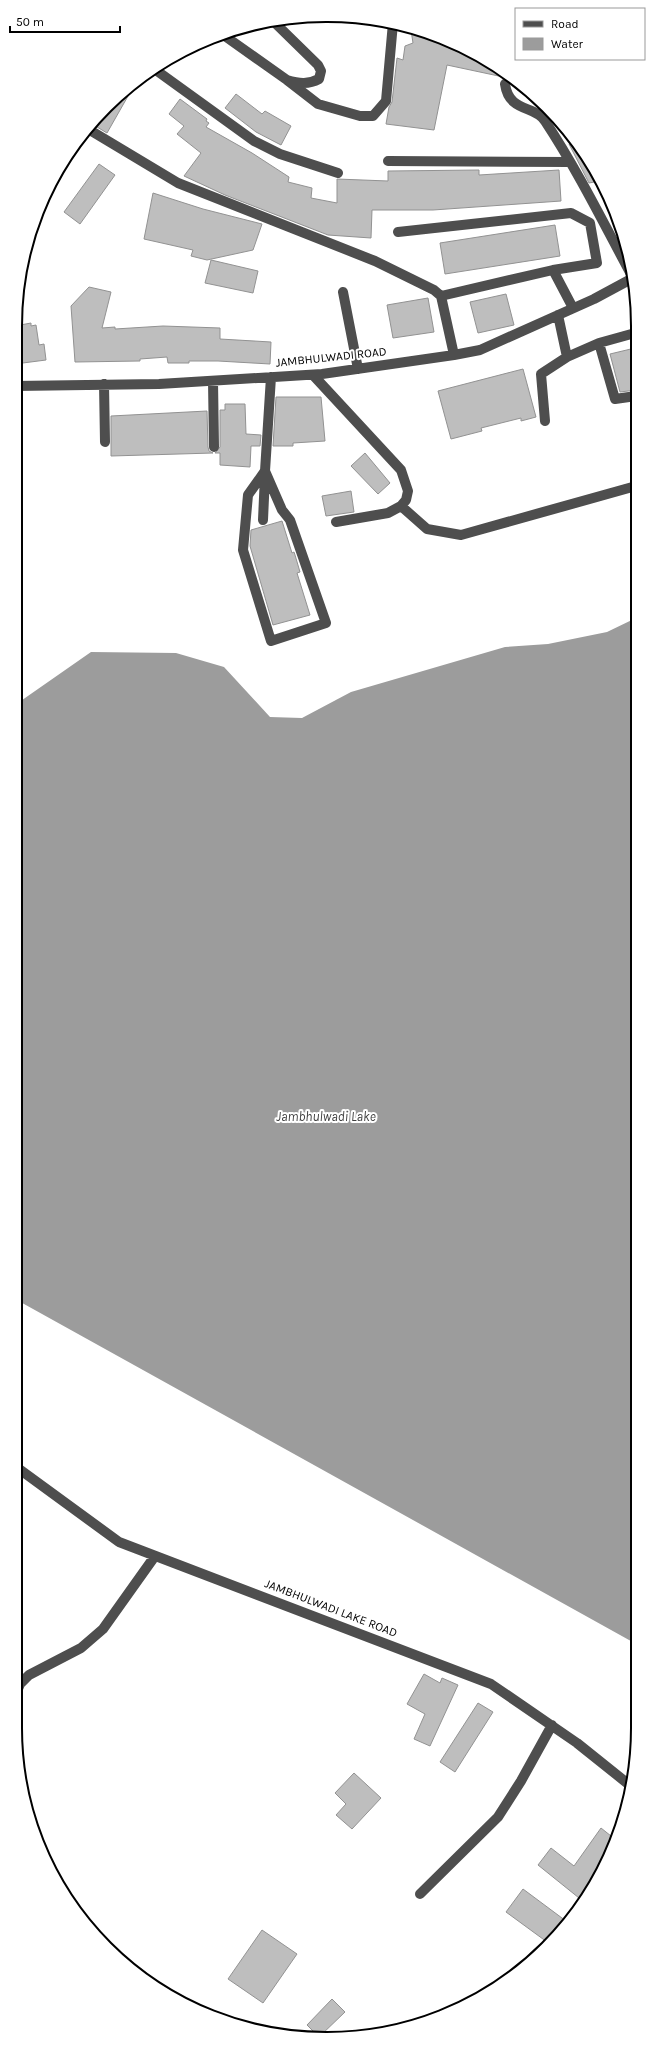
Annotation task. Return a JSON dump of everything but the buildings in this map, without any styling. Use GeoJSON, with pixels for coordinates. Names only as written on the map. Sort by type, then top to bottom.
{"type":"FeatureCollection","features":[{"type":"Feature","properties":{"kind":"street"},"geometry":{"type":"LineString","coordinates":[[278,26],[318,65],[321,71],[319,79],[311,83],[297,83],[287,80]]}},
{"type":"Feature","properties":{"kind":"street"},"geometry":{"type":"LineString","coordinates":[[228,38],[318,104],[360,116],[373,116],[386,100],[392,29]]}},
{"type":"Feature","properties":{"kind":"street"},"geometry":{"type":"LineString","coordinates":[[159,72],[254,141],[280,154],[338,173]]}},
{"type":"Feature","properties":{"kind":"street"},"geometry":{"type":"LineString","coordinates":[[505,84],[506,89],[514,102],[544,119],[570,162],[624,261]]}},
{"type":"Feature","properties":{"kind":"street"},"geometry":{"type":"LineString","coordinates":[[93,132],[178,182],[374,261],[434,290],[442,296],[454,355]]}},
{"type":"Feature","properties":{"kind":"street"},"geometry":{"type":"LineString","coordinates":[[388,161],[570,162]]}},
{"type":"Feature","properties":{"kind":"street"},"geometry":{"type":"LineString","coordinates":[[398,232],[570,213],[590,222],[597,263],[553,270],[442,296]]}},
{"type":"Feature","properties":{"kind":"street"},"geometry":{"type":"LineString","coordinates":[[553,270],[573,308]]}},
{"type":"Feature","properties":{"kind":"street","name":"JAMBHULWADI ROAD"},"geometry":{"type":"LineString","coordinates":[[22,386],[159,384],[271,377],[358,369],[454,355],[480,350],[573,308],[627,281]]}},
{"type":"Feature","properties":{"kind":"street"},"geometry":{"type":"LineString","coordinates":[[343,292],[358,369]]}},
{"type":"Feature","properties":{"kind":"street"},"geometry":{"type":"LineString","coordinates":[[558,315],[567,357]]}},
{"type":"Feature","properties":{"kind":"street"},"geometry":{"type":"LineString","coordinates":[[545,421],[541,374],[567,357],[599,343],[631,334]]}},
{"type":"Feature","properties":{"kind":"street"},"geometry":{"type":"LineString","coordinates":[[599,343],[615,399],[631,397]]}},
{"type":"Feature","properties":{"kind":"street"},"geometry":{"type":"LineString","coordinates":[[313,374],[400,470],[408,491],[406,500],[401,506],[388,513],[336,522]]}},
{"type":"Feature","properties":{"kind":"street"},"geometry":{"type":"LineString","coordinates":[[263,520],[271,377]]}},
{"type":"Feature","properties":{"kind":"street"},"geometry":{"type":"LineString","coordinates":[[212,381],[214,447]]}},
{"type":"Feature","properties":{"kind":"street"},"geometry":{"type":"LineString","coordinates":[[104,384],[105,442]]}},
{"type":"Feature","properties":{"kind":"street"},"geometry":{"type":"LineString","coordinates":[[265,471],[282,510],[290,520],[326,623],[271,641],[243,550],[248,495],[265,471]]}},
{"type":"Feature","properties":{"kind":"street"},"geometry":{"type":"LineString","coordinates":[[401,506],[427,529],[461,535],[631,487]]}},
{"type":"Feature","properties":{"kind":"street","name":"JAMBHULWADI LAKE ROAD"},"geometry":{"type":"LineString","coordinates":[[22,1471],[119,1542],[491,1684],[552,1726],[626,1782]]}},
{"type":"Feature","properties":{"kind":"street"},"geometry":{"type":"LineString","coordinates":[[22,1682],[29,1675],[81,1648],[103,1629],[155,1556]]}},
{"type":"Feature","properties":{"kind":"street"},"geometry":{"type":"LineString","coordinates":[[420,1894],[498,1817],[521,1782],[552,1726]]}},
{"type":"Feature","properties":{"kind":"water","name":"Jambhulwadi Lake"},"geometry":{"type":"Polygon","coordinates":[[[631,620],[631,1641],[22,1303],[22,700],[91,652],[176,653],[224,667],[270,717],[302,718],[351,692],[505,647],[548,644],[607,632],[631,620]]]}}]}
